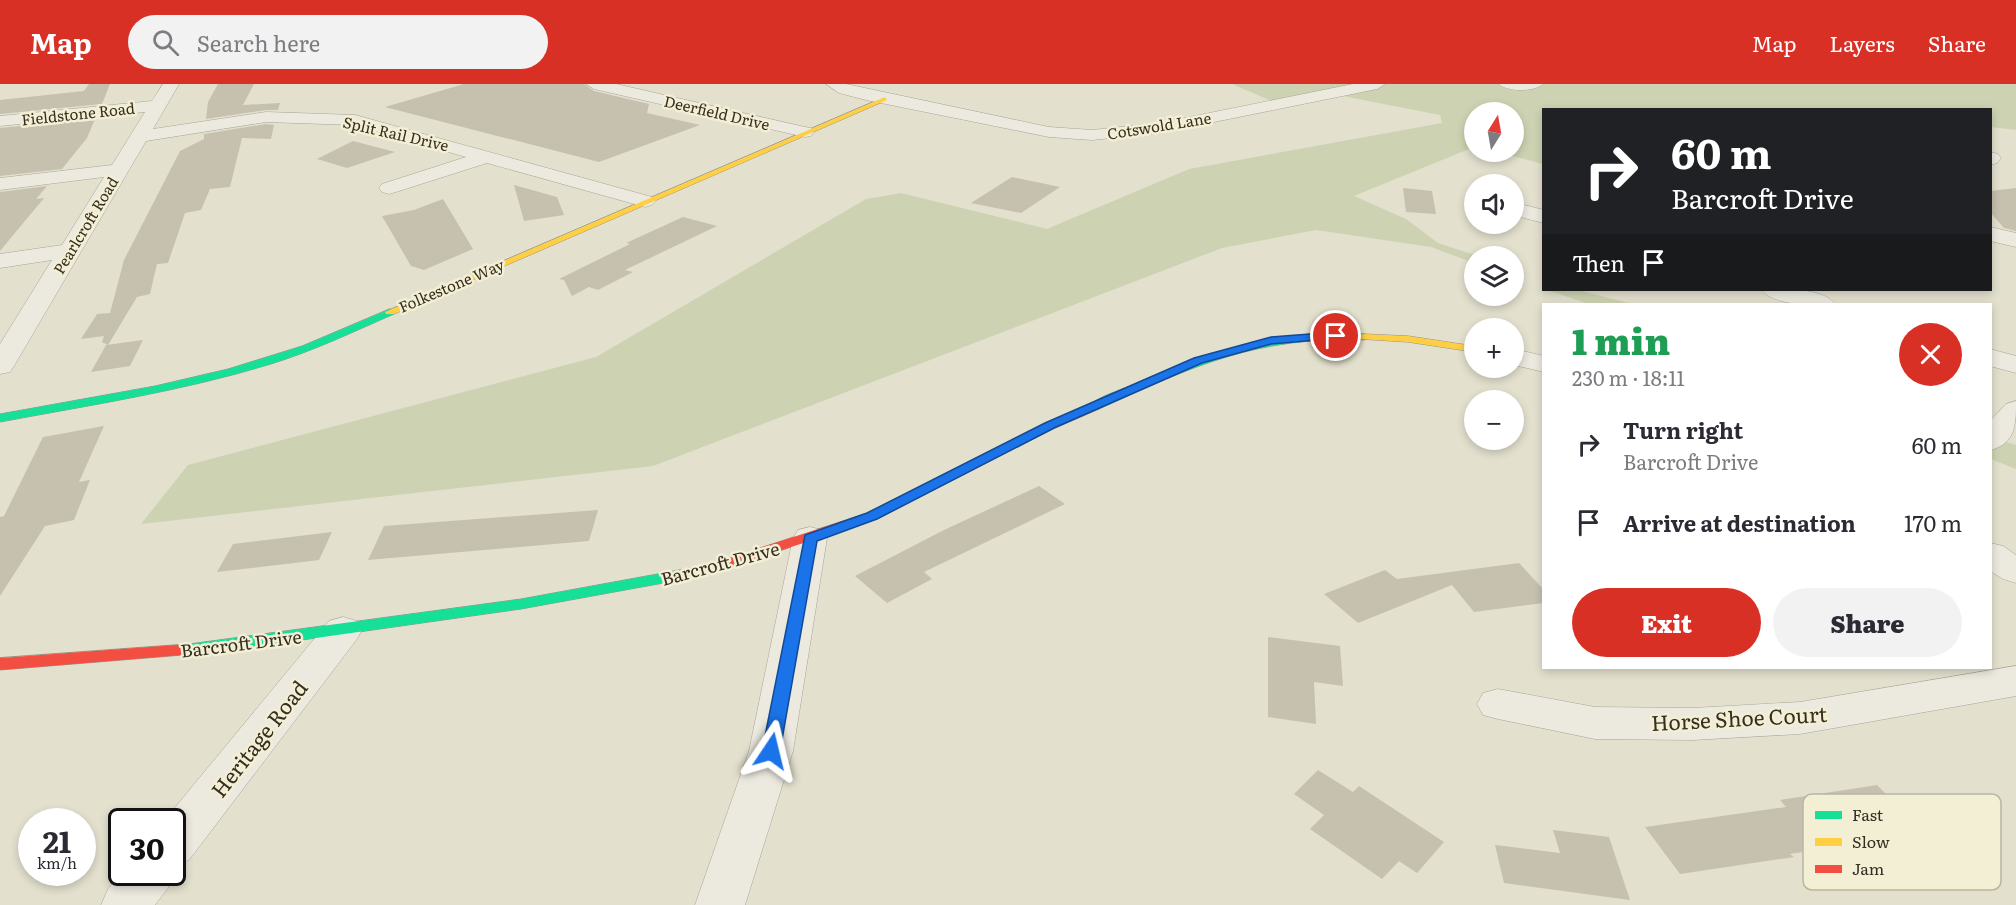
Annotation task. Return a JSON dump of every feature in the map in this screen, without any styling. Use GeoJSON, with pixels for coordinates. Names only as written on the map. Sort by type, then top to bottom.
{"type":"FeatureCollection","features":[{"type":"Feature","properties":{"kind":"street","name":"Pearlcroft Road"},"geometry":{"type":"LineString","coordinates":[[0,366],[171,84]]}},
{"type":"Feature","properties":{"kind":"street","name":"Deerfield Drive"},"geometry":{"type":"LineString","coordinates":[[594,84],[805,132]]}},
{"type":"Feature","properties":{"kind":"street","name":"Cotswold Lane"},"geometry":{"type":"LineString","coordinates":[[834,84],[845,90],[885,99],[1049,132],[1092,135],[1160,128],[1377,84]]}},
{"type":"Feature","properties":{"kind":"street"},"geometry":{"type":"LineString","coordinates":[[1507,84],[1535,84]]}},
{"type":"Feature","properties":{"kind":"street","name":"Folkestone Way"},"geometry":{"type":"LineString","coordinates":[[0,418],[212,376],[265,362],[317,343],[885,99]]}},
{"type":"Feature","properties":{"kind":"street","name":"Fieldstone Road"},"geometry":{"type":"LineString","coordinates":[[0,121],[157,106]]}},
{"type":"Feature","properties":{"kind":"street","name":"Split Rail Drive"},"geometry":{"type":"LineString","coordinates":[[140,136],[266,117],[355,120],[645,201]]}},
{"type":"Feature","properties":{"kind":"street"},"geometry":{"type":"LineString","coordinates":[[389,188],[488,156]]}},
{"type":"Feature","properties":{"kind":"street"},"geometry":{"type":"LineString","coordinates":[[0,184],[117,170]]}},
{"type":"Feature","properties":{"kind":"street"},"geometry":{"type":"LineString","coordinates":[[1992,234],[2016,240]]}},
{"type":"Feature","properties":{"kind":"street"},"geometry":{"type":"LineString","coordinates":[[0,261],[69,251]]}},
{"type":"Feature","properties":{"kind":"street"},"geometry":{"type":"LineString","coordinates":[[1777,291],[1819,303]]}},
{"type":"Feature","properties":{"kind":"street","name":"Barcroft Drive"},"geometry":{"type":"LineString","coordinates":[[0,664],[192,650],[343,630],[521,604],[702,571],[810,538],[872,516],[1049,426],[1198,361],[1271,341],[1336,336],[1408,339],[1464,347]]}},
{"type":"Feature","properties":{"kind":"street"},"geometry":{"type":"LineString","coordinates":[[1992,358],[2016,365]]}},
{"type":"Feature","properties":{"kind":"street"},"geometry":{"type":"LineString","coordinates":[[1524,359],[1542,364]]}},
{"type":"Feature","properties":{"kind":"street"},"geometry":{"type":"LineString","coordinates":[[1992,439],[2016,410]]}},
{"type":"Feature","properties":{"kind":"street"},"geometry":{"type":"LineString","coordinates":[[720,905],[771,751],[810,538]]}},
{"type":"Feature","properties":{"kind":"street"},"geometry":{"type":"LineString","coordinates":[[1992,556],[2016,571]]}},
{"type":"Feature","properties":{"kind":"street","name":"Heritage Road"},"geometry":{"type":"LineString","coordinates":[[186,828],[343,630]]}},
{"type":"Feature","properties":{"kind":"street","name":"Horse Shoe Court"},"geometry":{"type":"LineString","coordinates":[[1498,704],[1595,723],[1693,724],[1800,718],[2016,681]]}},
{"type":"Feature","properties":{"kind":"street"},"geometry":{"type":"LineString","coordinates":[[126,905],[141,886]]}},
{"type":"Feature","properties":{"kind":"green space"},"geometry":{"type":"Polygon","coordinates":[[[1232,84],[2016,84],[2016,130],[1992,127],[1992,108],[1542,108],[1542,164],[1524,159],[1524,102],[1464,102],[1464,151],[1354,196],[1406,219],[1438,243],[1464,251],[1464,259],[1431,247],[1316,230],[1222,248],[653,466],[141,524],[188,465],[596,357],[866,199],[901,193],[1047,229],[1189,169],[1442,123],[1440,115],[1322,92],[1274,102],[1232,84]]]}},
{"type":"Feature","properties":{"kind":"green space"},"geometry":{"type":"Polygon","coordinates":[[[1551,291],[1582,291],[1628,303],[1585,303],[1551,291]]]}},
{"type":"Feature","properties":{"kind":"green space"},"geometry":{"type":"Polygon","coordinates":[[[1992,438],[2016,445],[2016,469],[1992,459],[1992,438]]]}},
{"type":"Feature","properties":{"kind":"building"},"geometry":{"type":"Polygon","coordinates":[[[89,84],[110,84],[102,104],[0,114],[0,100],[84,91],[89,84]]]}},
{"type":"Feature","properties":{"kind":"building"},"geometry":{"type":"Polygon","coordinates":[[[218,84],[254,84],[243,105],[280,103],[278,110],[206,119],[208,102],[218,84]]]}},
{"type":"Feature","properties":{"kind":"building"},"geometry":{"type":"Polygon","coordinates":[[[464,84],[584,84],[594,91],[649,104],[647,113],[700,125],[599,162],[385,107],[464,84]]]}},
{"type":"Feature","properties":{"kind":"building"},"geometry":{"type":"Polygon","coordinates":[[[95,119],[87,138],[62,169],[0,176],[0,128],[95,119]]]}},
{"type":"Feature","properties":{"kind":"building"},"geometry":{"type":"Polygon","coordinates":[[[266,124],[274,125],[271,139],[242,138],[230,187],[210,189],[201,210],[185,213],[168,263],[157,264],[150,294],[137,297],[108,345],[102,342],[104,336],[81,339],[97,314],[110,313],[124,260],[180,151],[204,139],[204,134],[266,124]]]}},
{"type":"Feature","properties":{"kind":"building"},"geometry":{"type":"Polygon","coordinates":[[[353,141],[395,152],[347,168],[317,159],[353,141]]]}},
{"type":"Feature","properties":{"kind":"building"},"geometry":{"type":"Polygon","coordinates":[[[1012,177],[1060,187],[1021,213],[971,203],[1012,177]]]}},
{"type":"Feature","properties":{"kind":"building"},"geometry":{"type":"Polygon","coordinates":[[[514,185],[557,197],[564,215],[524,221],[514,185]]]}},
{"type":"Feature","properties":{"kind":"building"},"geometry":{"type":"Polygon","coordinates":[[[47,186],[36,199],[44,198],[0,251],[0,192],[47,186]]]}},
{"type":"Feature","properties":{"kind":"building"},"geometry":{"type":"Polygon","coordinates":[[[1403,188],[1432,191],[1436,214],[1406,212],[1403,188]]]}},
{"type":"Feature","properties":{"kind":"building"},"geometry":{"type":"Polygon","coordinates":[[[2016,188],[2016,231],[2004,228],[1992,214],[1992,191],[2016,188]]]}},
{"type":"Feature","properties":{"kind":"building"},"geometry":{"type":"Polygon","coordinates":[[[443,199],[473,249],[424,270],[411,266],[382,216],[414,210],[443,199]]]}},
{"type":"Feature","properties":{"kind":"building"},"geometry":{"type":"Polygon","coordinates":[[[683,217],[717,226],[625,270],[633,272],[598,290],[589,287],[572,296],[564,280],[559,279],[630,244],[626,243],[683,217]]]}},
{"type":"Feature","properties":{"kind":"building"},"geometry":{"type":"Polygon","coordinates":[[[143,340],[130,366],[91,372],[106,345],[143,340]]]}},
{"type":"Feature","properties":{"kind":"building"},"geometry":{"type":"Polygon","coordinates":[[[104,426],[79,482],[90,480],[74,520],[45,526],[0,596],[0,517],[4,516],[43,437],[104,426]]]}},
{"type":"Feature","properties":{"kind":"building"},"geometry":{"type":"Polygon","coordinates":[[[1039,486],[1065,504],[924,572],[932,579],[887,603],[855,576],[944,530],[1039,486]]]}},
{"type":"Feature","properties":{"kind":"building"},"geometry":{"type":"Polygon","coordinates":[[[598,510],[589,541],[368,560],[384,526],[598,510]]]}},
{"type":"Feature","properties":{"kind":"building"},"geometry":{"type":"Polygon","coordinates":[[[332,532],[319,560],[217,572],[233,544],[332,532]]]}},
{"type":"Feature","properties":{"kind":"building"},"geometry":{"type":"Polygon","coordinates":[[[1519,563],[1542,588],[1542,603],[1474,612],[1452,585],[1358,623],[1324,594],[1385,570],[1397,579],[1519,563]]]}},
{"type":"Feature","properties":{"kind":"building"},"geometry":{"type":"Polygon","coordinates":[[[1268,637],[1340,646],[1343,686],[1314,682],[1316,724],[1268,717],[1268,637]]]}},
{"type":"Feature","properties":{"kind":"building"},"geometry":{"type":"Polygon","coordinates":[[[1318,770],[1353,792],[1359,786],[1444,842],[1417,873],[1399,861],[1382,879],[1310,829],[1324,815],[1294,794],[1318,770]]]}},
{"type":"Feature","properties":{"kind":"building"},"geometry":{"type":"Polygon","coordinates":[[[1877,785],[1886,794],[1819,794],[1877,785]]]}},
{"type":"Feature","properties":{"kind":"building"},"geometry":{"type":"Polygon","coordinates":[[[1803,796],[1803,852],[1790,854],[1794,857],[1680,874],[1645,827],[1786,807],[1780,800],[1803,796]]]}},
{"type":"Feature","properties":{"kind":"building"},"geometry":{"type":"Polygon","coordinates":[[[1553,830],[1609,837],[1630,900],[1504,883],[1495,845],[1560,853],[1553,830]]]}},
{"type":"Feature","properties":{"kind":"traffic: fast"},"geometry":{"type":"LineString","coordinates":[[0,418],[155,390],[232,372],[306,348],[390,312]]}},
{"type":"Feature","properties":{"kind":"traffic: fast"},"geometry":{"type":"LineString","coordinates":[[1095,406],[1184,367],[1237,349],[1300,338],[1364,337]]}},
{"type":"Feature","properties":{"kind":"traffic: fast"},"geometry":{"type":"LineString","coordinates":[[189,650],[521,604],[702,571],[722,565]]}},
{"type":"Feature","properties":{"kind":"traffic: slow"},"geometry":{"type":"LineString","coordinates":[[390,312],[885,99]]}},
{"type":"Feature","properties":{"kind":"traffic: slow"},"geometry":{"type":"LineString","coordinates":[[1364,337],[1408,339],[1464,347]]}},
{"type":"Feature","properties":{"kind":"traffic: jam"},"geometry":{"type":"LineString","coordinates":[[722,565],[872,516],[1049,426],[1095,406]]}},
{"type":"Feature","properties":{"kind":"traffic: jam"},"geometry":{"type":"LineString","coordinates":[[0,664],[189,650]]}},
{"type":"Feature","properties":{"kind":"route"},"geometry":{"type":"LineString","coordinates":[[771,751],[810,538],[872,516],[1049,426],[1198,361],[1271,341],[1336,336]]}}]}
